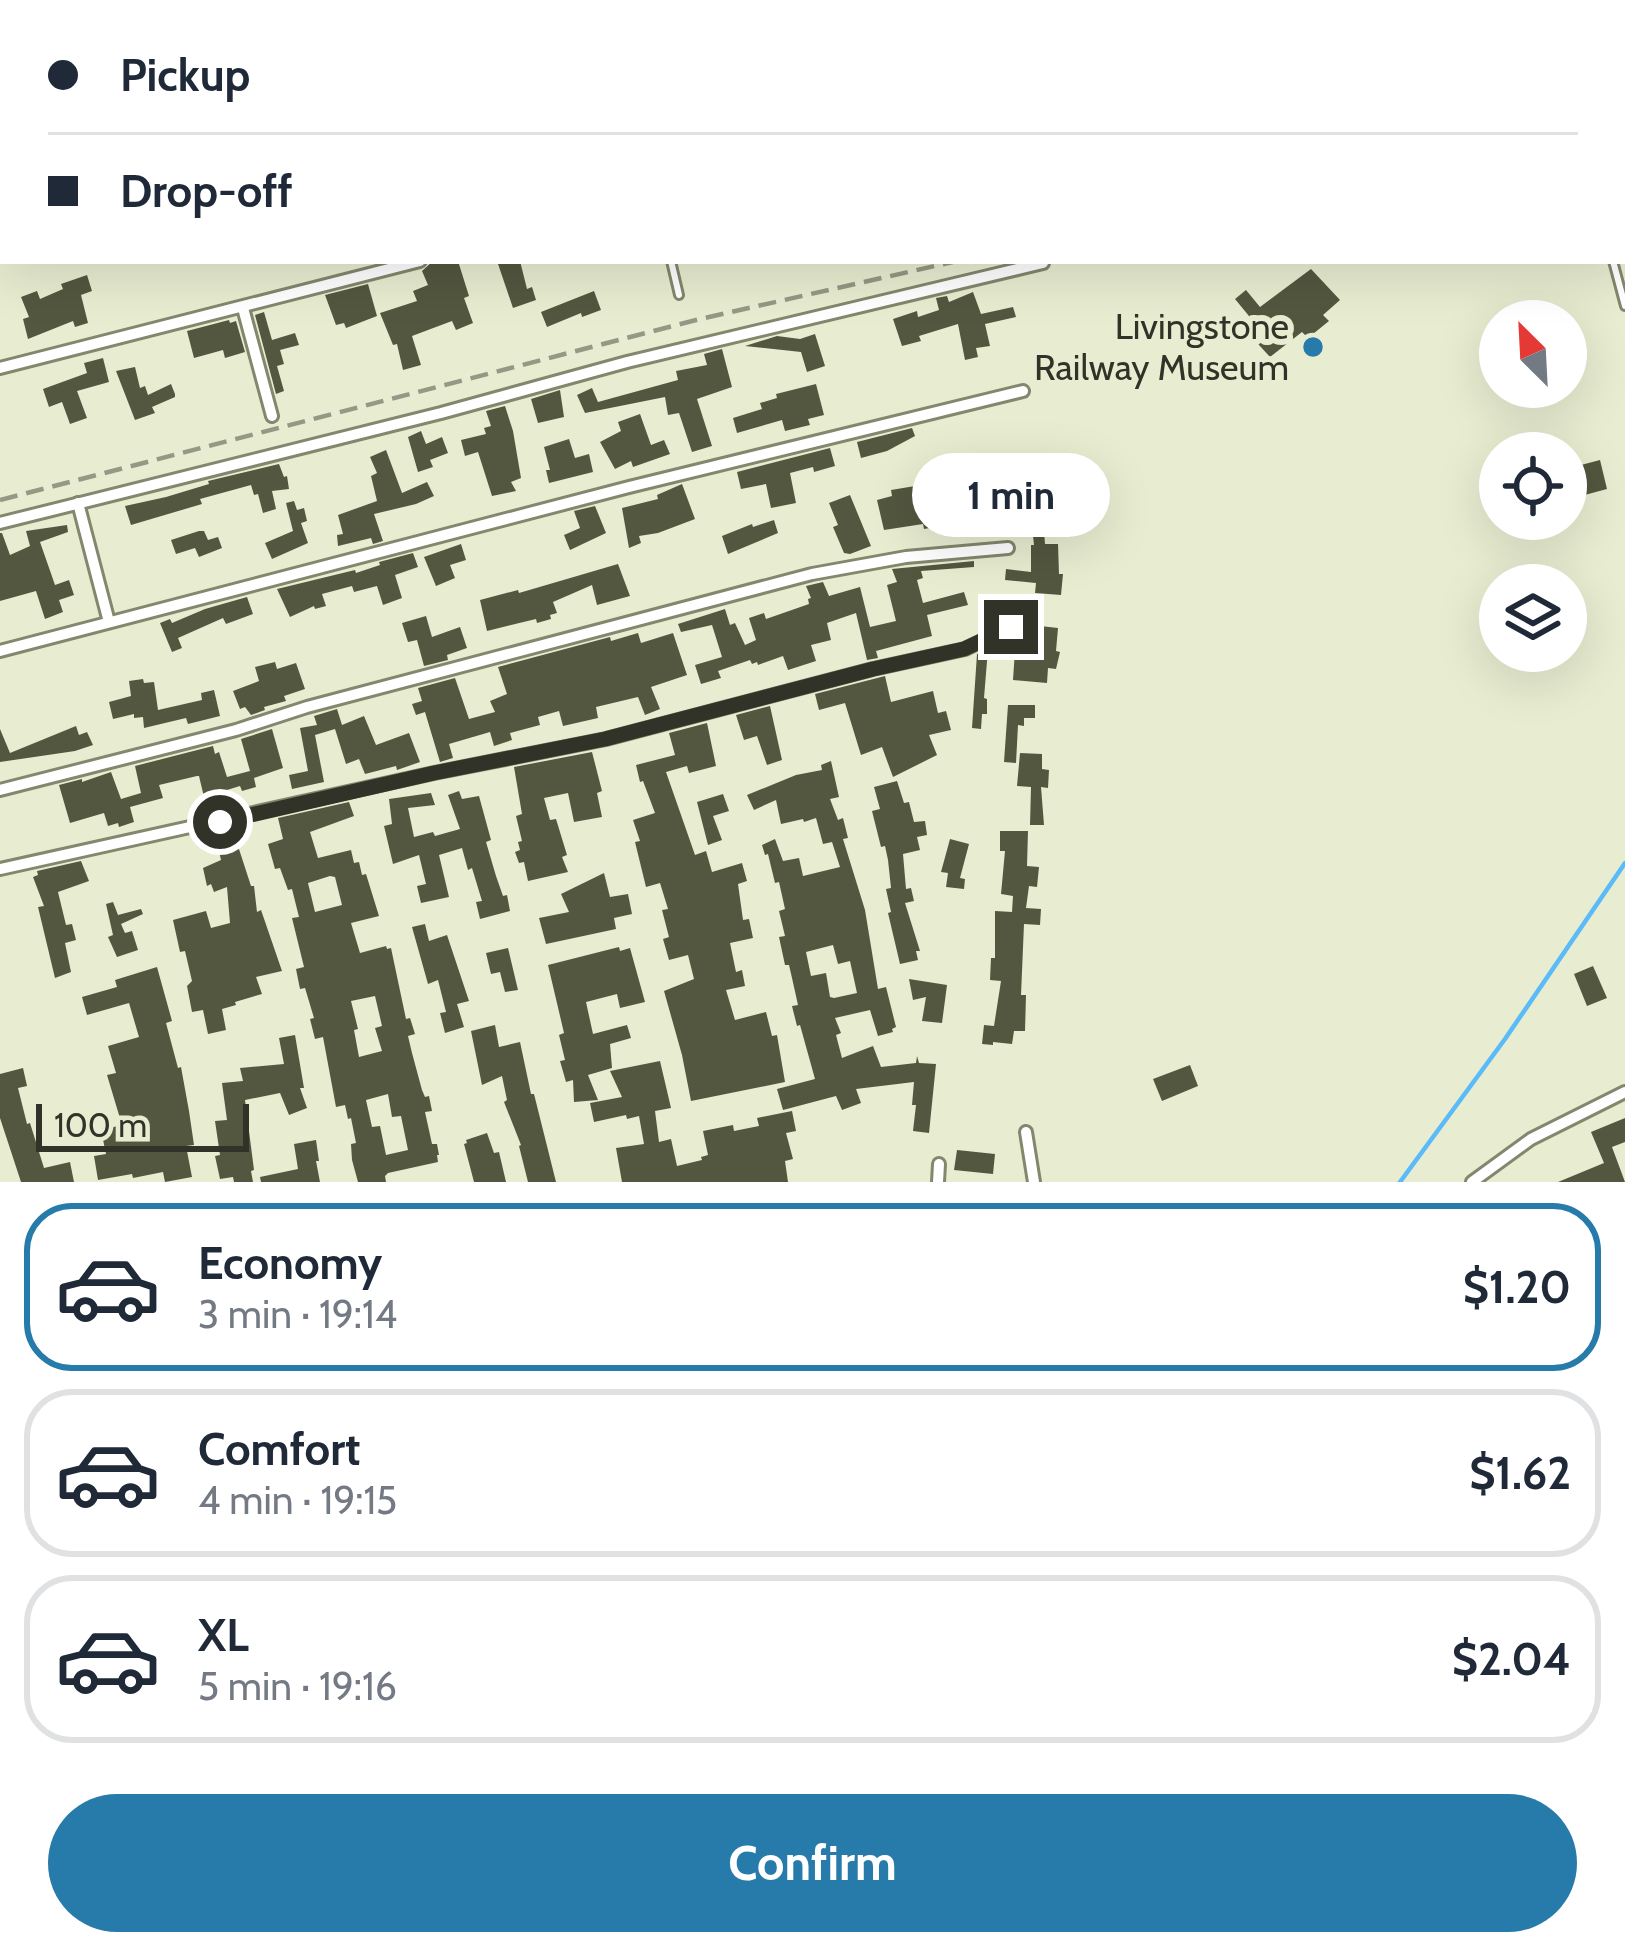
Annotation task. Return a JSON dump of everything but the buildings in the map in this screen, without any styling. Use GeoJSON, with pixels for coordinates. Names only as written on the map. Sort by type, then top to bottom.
{"type":"FeatureCollection","features":[{"type":"Feature","properties":{"kind":"street"},"geometry":{"type":"LineString","coordinates":[[0,368],[409,264]]}},
{"type":"Feature","properties":{"kind":"street"},"geometry":{"type":"LineString","coordinates":[[0,523],[627,362],[1039,264]]}},
{"type":"Feature","properties":{"kind":"street"},"geometry":{"type":"LineString","coordinates":[[243,308],[272,416]]}},
{"type":"Feature","properties":{"kind":"street"},"geometry":{"type":"LineString","coordinates":[[0,651],[850,431],[1023,392]]}},
{"type":"Feature","properties":{"kind":"street"},"geometry":{"type":"LineString","coordinates":[[78,503],[109,622]]}},
{"type":"Feature","properties":{"kind":"street"},"geometry":{"type":"LineString","coordinates":[[0,790],[812,574],[906,557],[1008,548]]}},
{"type":"Feature","properties":{"kind":"street"},"geometry":{"type":"LineString","coordinates":[[0,869],[605,739],[964,649],[1011,627]]}},
{"type":"Feature","properties":{"kind":"street"},"geometry":{"type":"LineString","coordinates":[[1472,1182],[1531,1139],[1625,1092]]}},
{"type":"Feature","properties":{"kind":"street"},"geometry":{"type":"LineString","coordinates":[[1025,1132],[1034,1182]]}},
{"type":"Feature","properties":{"kind":"street"},"geometry":{"type":"LineString","coordinates":[[938,1182],[939,1164]]}},
{"type":"Feature","properties":{"kind":"lane"},"geometry":{"type":"LineString","coordinates":[[672,264],[679,295]]}},
{"type":"Feature","properties":{"kind":"lane"},"geometry":{"type":"LineString","coordinates":[[1614,264],[1625,306]]}},
{"type":"Feature","properties":{"kind":"waterway"},"geometry":{"type":"LineString","coordinates":[[1400,1182],[1625,863]]}},
{"type":"Feature","properties":{"kind":"railway"},"geometry":{"type":"LineString","coordinates":[[0,500],[700,319],[944,264]]}},
{"type":"Feature","properties":{"kind":"place","name":"Livingstone Railway Museum"},"geometry":{"type":"Point","coordinates":[1313,347]}},
{"type":"Feature","properties":{"kind":"route"},"geometry":{"type":"LineString","coordinates":[[220,822],[720,711],[964,649],[1011,627]]}}]}
